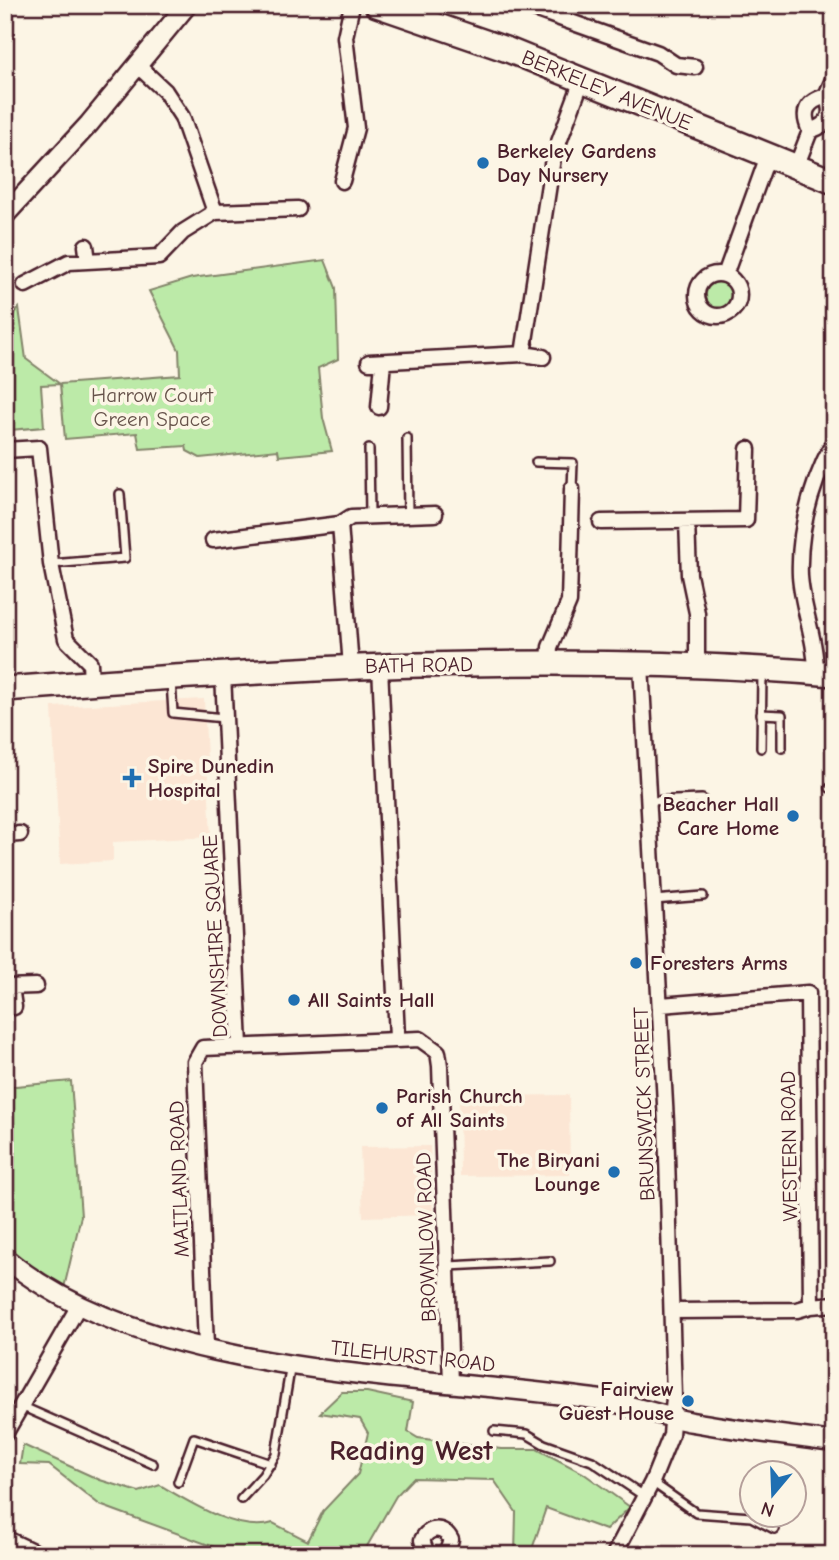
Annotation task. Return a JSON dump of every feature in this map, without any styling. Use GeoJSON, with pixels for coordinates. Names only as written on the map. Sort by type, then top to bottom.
{"type":"FeatureCollection","features":[{"type":"Feature","properties":{"kind":"main road","name":"BERKELEY AVENUE"},"geometry":{"type":"LineString","coordinates":[[377,5],[508,50],[834,183]]}},
{"type":"Feature","properties":{"kind":"main road","name":"BATH ROAD"},"geometry":{"type":"LineString","coordinates":[[5,689],[380,666],[641,665],[825,673]]}},
{"type":"Feature","properties":{"kind":"street"},"geometry":{"type":"LineString","coordinates":[[5,215],[187,5]]}},
{"type":"Feature","properties":{"kind":"street"},"geometry":{"type":"LineString","coordinates":[[342,181],[356,128],[345,37],[352,5]]}},
{"type":"Feature","properties":{"kind":"street"},"geometry":{"type":"LineString","coordinates":[[523,5],[658,53],[676,65],[695,67]]}},
{"type":"Feature","properties":{"kind":"street"},"geometry":{"type":"LineString","coordinates":[[137,65],[165,91],[182,117],[215,212]]}},
{"type":"Feature","properties":{"kind":"street"},"geometry":{"type":"LineString","coordinates":[[810,131],[822,127],[830,120],[831,109],[826,96],[834,77]]}},
{"type":"Feature","properties":{"kind":"street"},"geometry":{"type":"LineString","coordinates":[[523,354],[553,158],[582,80]]}},
{"type":"Feature","properties":{"kind":"street"},"geometry":{"type":"LineString","coordinates":[[796,167],[810,131],[804,119],[806,110],[812,100],[826,96]]}},
{"type":"Feature","properties":{"kind":"street"},"geometry":{"type":"LineString","coordinates":[[725,275],[768,156]]}},
{"type":"Feature","properties":{"kind":"street"},"geometry":{"type":"LineString","coordinates":[[25,285],[69,262],[159,257],[183,232],[215,212],[298,209]]}},
{"type":"Feature","properties":{"kind":"street"},"geometry":{"type":"LineString","coordinates":[[86,246],[88,261]]}},
{"type":"Feature","properties":{"kind":"street"},"geometry":{"type":"LineString","coordinates":[[379,407],[376,362],[523,354],[543,357]]}},
{"type":"Feature","properties":{"kind":"street"},"geometry":{"type":"LineString","coordinates":[[825,673],[814,645],[800,578],[802,530],[820,467],[834,441]]}},
{"type":"Feature","properties":{"kind":"street"},"geometry":{"type":"LineString","coordinates":[[5,450],[39,448],[51,564],[66,639],[90,663],[91,682]]}},
{"type":"Feature","properties":{"kind":"street"},"geometry":{"type":"LineString","coordinates":[[601,522],[746,520],[748,449]]}},
{"type":"Feature","properties":{"kind":"street"},"geometry":{"type":"LineString","coordinates":[[549,664],[550,647],[569,602],[572,489]]}},
{"type":"Feature","properties":{"kind":"street"},"geometry":{"type":"LineString","coordinates":[[213,540],[340,524],[351,517],[435,514]]}},
{"type":"Feature","properties":{"kind":"street"},"geometry":{"type":"LineString","coordinates":[[687,521],[689,575],[697,613],[697,666]]}},
{"type":"Feature","properties":{"kind":"street"},"geometry":{"type":"LineString","coordinates":[[340,524],[351,667]]}},
{"type":"Feature","properties":{"kind":"street","name":"BRUNSWICK STREET"},"geometry":{"type":"LineString","coordinates":[[614,1555],[652,1482],[671,1435],[672,1417],[673,1311],[661,1005],[641,665]]}},
{"type":"Feature","properties":{"kind":"street"},"geometry":{"type":"LineString","coordinates":[[380,666],[397,1038]]}},
{"type":"Feature","properties":{"kind":"street","name":"DOWNSHIRE SQUARE"},"geometry":{"type":"LineString","coordinates":[[223,674],[240,1046],[397,1038]]}},
{"type":"Feature","properties":{"kind":"street"},"geometry":{"type":"LineString","coordinates":[[14,1007],[8,987],[36,986]]}},
{"type":"Feature","properties":{"kind":"street","name":"WESTERN ROAD"},"geometry":{"type":"LineString","coordinates":[[661,1005],[808,993],[811,1306]]}},
{"type":"Feature","properties":{"kind":"street","name":"BROWNLOW ROAD"},"geometry":{"type":"LineString","coordinates":[[397,1038],[420,1039],[438,1052],[451,1383]]}},
{"type":"Feature","properties":{"kind":"street","name":"MAITLAND ROAD"},"geometry":{"type":"LineString","coordinates":[[206,1347],[195,1062],[203,1048],[240,1046]]}},
{"type":"Feature","properties":{"kind":"street","name":"TILEHURST ROAD"},"geometry":{"type":"LineString","coordinates":[[5,1258],[78,1307],[140,1330],[206,1347],[291,1363],[594,1399],[672,1417],[834,1442]]}},
{"type":"Feature","properties":{"kind":"street"},"geometry":{"type":"LineString","coordinates":[[673,1311],[797,1310],[834,1304]]}},
{"type":"Feature","properties":{"kind":"street"},"geometry":{"type":"LineString","coordinates":[[5,1434],[78,1307]]}},
{"type":"Feature","properties":{"kind":"street"},"geometry":{"type":"LineString","coordinates":[[425,1554],[422,1545],[424,1535],[436,1529],[445,1532],[451,1540],[446,1555]]}},
{"type":"Feature","properties":{"kind":"street"},"geometry":{"type":"LineString","coordinates":[[5,1538],[41,1555]]}},
{"type":"Feature","properties":{"kind":"lane"},"geometry":{"type":"LineString","coordinates":[[407,438],[408,515]]}},
{"type":"Feature","properties":{"kind":"lane"},"geometry":{"type":"LineString","coordinates":[[369,449],[370,516]]}},
{"type":"Feature","properties":{"kind":"lane"},"geometry":{"type":"LineString","coordinates":[[536,462],[573,463],[572,489]]}},
{"type":"Feature","properties":{"kind":"lane"},"geometry":{"type":"LineString","coordinates":[[51,564],[125,558],[120,494]]}},
{"type":"Feature","properties":{"kind":"lane"},"geometry":{"type":"LineString","coordinates":[[761,748],[762,669]]}},
{"type":"Feature","properties":{"kind":"lane"},"geometry":{"type":"LineString","coordinates":[[171,677],[173,713],[224,718]]}},
{"type":"Feature","properties":{"kind":"lane"},"geometry":{"type":"LineString","coordinates":[[761,714],[782,715],[782,748]]}},
{"type":"Feature","properties":{"kind":"lane"},"geometry":{"type":"LineString","coordinates":[[647,801],[702,799]]}},
{"type":"Feature","properties":{"kind":"lane"},"geometry":{"type":"LineString","coordinates":[[654,900],[703,896]]}},
{"type":"Feature","properties":{"kind":"lane"},"geometry":{"type":"LineString","coordinates":[[448,1266],[550,1261]]}},
{"type":"Feature","properties":{"kind":"lane"},"geometry":{"type":"LineString","coordinates":[[242,1499],[276,1454],[291,1363]]}},
{"type":"Feature","properties":{"kind":"lane"},"geometry":{"type":"LineString","coordinates":[[21,1406],[153,1464]]}},
{"type":"Feature","properties":{"kind":"lane"},"geometry":{"type":"LineString","coordinates":[[494,1431],[527,1434],[544,1444],[592,1461],[645,1497]]}},
{"type":"Feature","properties":{"kind":"lane"},"geometry":{"type":"LineString","coordinates":[[178,1482],[194,1437],[271,1464]]}},
{"type":"Feature","properties":{"kind":"lane"},"geometry":{"type":"LineString","coordinates":[[652,1482],[696,1513],[751,1517],[774,1529]]}},
{"type":"Feature","properties":{"kind":"shaded area","name":"Spire Dunedin Hospital"},"geometry":{"type":"Polygon","coordinates":[[[204,699],[211,837],[113,842],[113,861],[60,864],[52,707],[204,699]]]}},
{"type":"Feature","properties":{"kind":"shaded area"},"geometry":{"type":"Polygon","coordinates":[[[569,1095],[570,1175],[460,1176],[459,1096],[569,1095]]]}},
{"type":"Feature","properties":{"kind":"shaded area"},"geometry":{"type":"Polygon","coordinates":[[[430,1146],[433,1215],[363,1217],[360,1147],[430,1146]]]}},
{"type":"Feature","properties":{"kind":"green space","name":"Harrow Court Green Space"},"geometry":{"type":"Polygon","coordinates":[[[325,260],[336,288],[338,359],[318,368],[323,418],[332,451],[279,456],[278,450],[200,458],[187,451],[186,446],[140,449],[137,433],[65,439],[60,384],[180,375],[179,350],[149,291],[192,278],[325,260]]]}},
{"type":"Feature","properties":{"kind":"green space"},"geometry":{"type":"Polygon","coordinates":[[[719,282],[728,286],[732,295],[728,304],[719,308],[710,304],[706,295],[710,286],[719,282]]]}},
{"type":"Feature","properties":{"kind":"green space"},"geometry":{"type":"Polygon","coordinates":[[[19,308],[26,359],[60,384],[41,385],[44,427],[10,430],[11,442],[5,443],[5,325],[19,308]]]}},
{"type":"Feature","properties":{"kind":"green space"},"geometry":{"type":"Polygon","coordinates":[[[71,1081],[81,1216],[64,1288],[5,1250],[5,1087],[71,1081]]]}},
{"type":"Feature","properties":{"kind":"green space"},"geometry":{"type":"Polygon","coordinates":[[[342,1392],[367,1392],[413,1402],[408,1432],[418,1438],[501,1449],[537,1449],[583,1473],[630,1507],[606,1530],[546,1508],[530,1555],[515,1555],[516,1512],[494,1480],[413,1478],[396,1496],[362,1555],[236,1555],[100,1505],[49,1465],[20,1464],[23,1445],[100,1480],[139,1492],[160,1485],[185,1500],[230,1520],[245,1524],[273,1523],[308,1541],[323,1511],[358,1474],[368,1433],[360,1419],[320,1413],[342,1392]]]}},
{"type":"Feature","properties":{"kind":"place","name":"Berkeley Gardens Day Nursery"},"geometry":{"type":"Point","coordinates":[483,163]}},
{"type":"Feature","properties":{"kind":"place","name":"Spire Dunedin Hospital"},"geometry":{"type":"Point","coordinates":[132,778]}},
{"type":"Feature","properties":{"kind":"place","name":"Beacher Hall Care Home"},"geometry":{"type":"Point","coordinates":[793,816]}},
{"type":"Feature","properties":{"kind":"place","name":"Foresters Arms"},"geometry":{"type":"Point","coordinates":[636,963]}},
{"type":"Feature","properties":{"kind":"place","name":"All Saints Hall"},"geometry":{"type":"Point","coordinates":[294,1000]}},
{"type":"Feature","properties":{"kind":"place","name":"Parish Church of All Saints"},"geometry":{"type":"Point","coordinates":[382,1108]}},
{"type":"Feature","properties":{"kind":"place","name":"The Biryani Lounge"},"geometry":{"type":"Point","coordinates":[614,1172]}},
{"type":"Feature","properties":{"kind":"place","name":"Fairview Guest House"},"geometry":{"type":"Point","coordinates":[688,1401]}},
{"type":"Feature","properties":{"kind":"district","name":"Reading West"},"geometry":{"type":"Point","coordinates":[411,1451]}}]}
